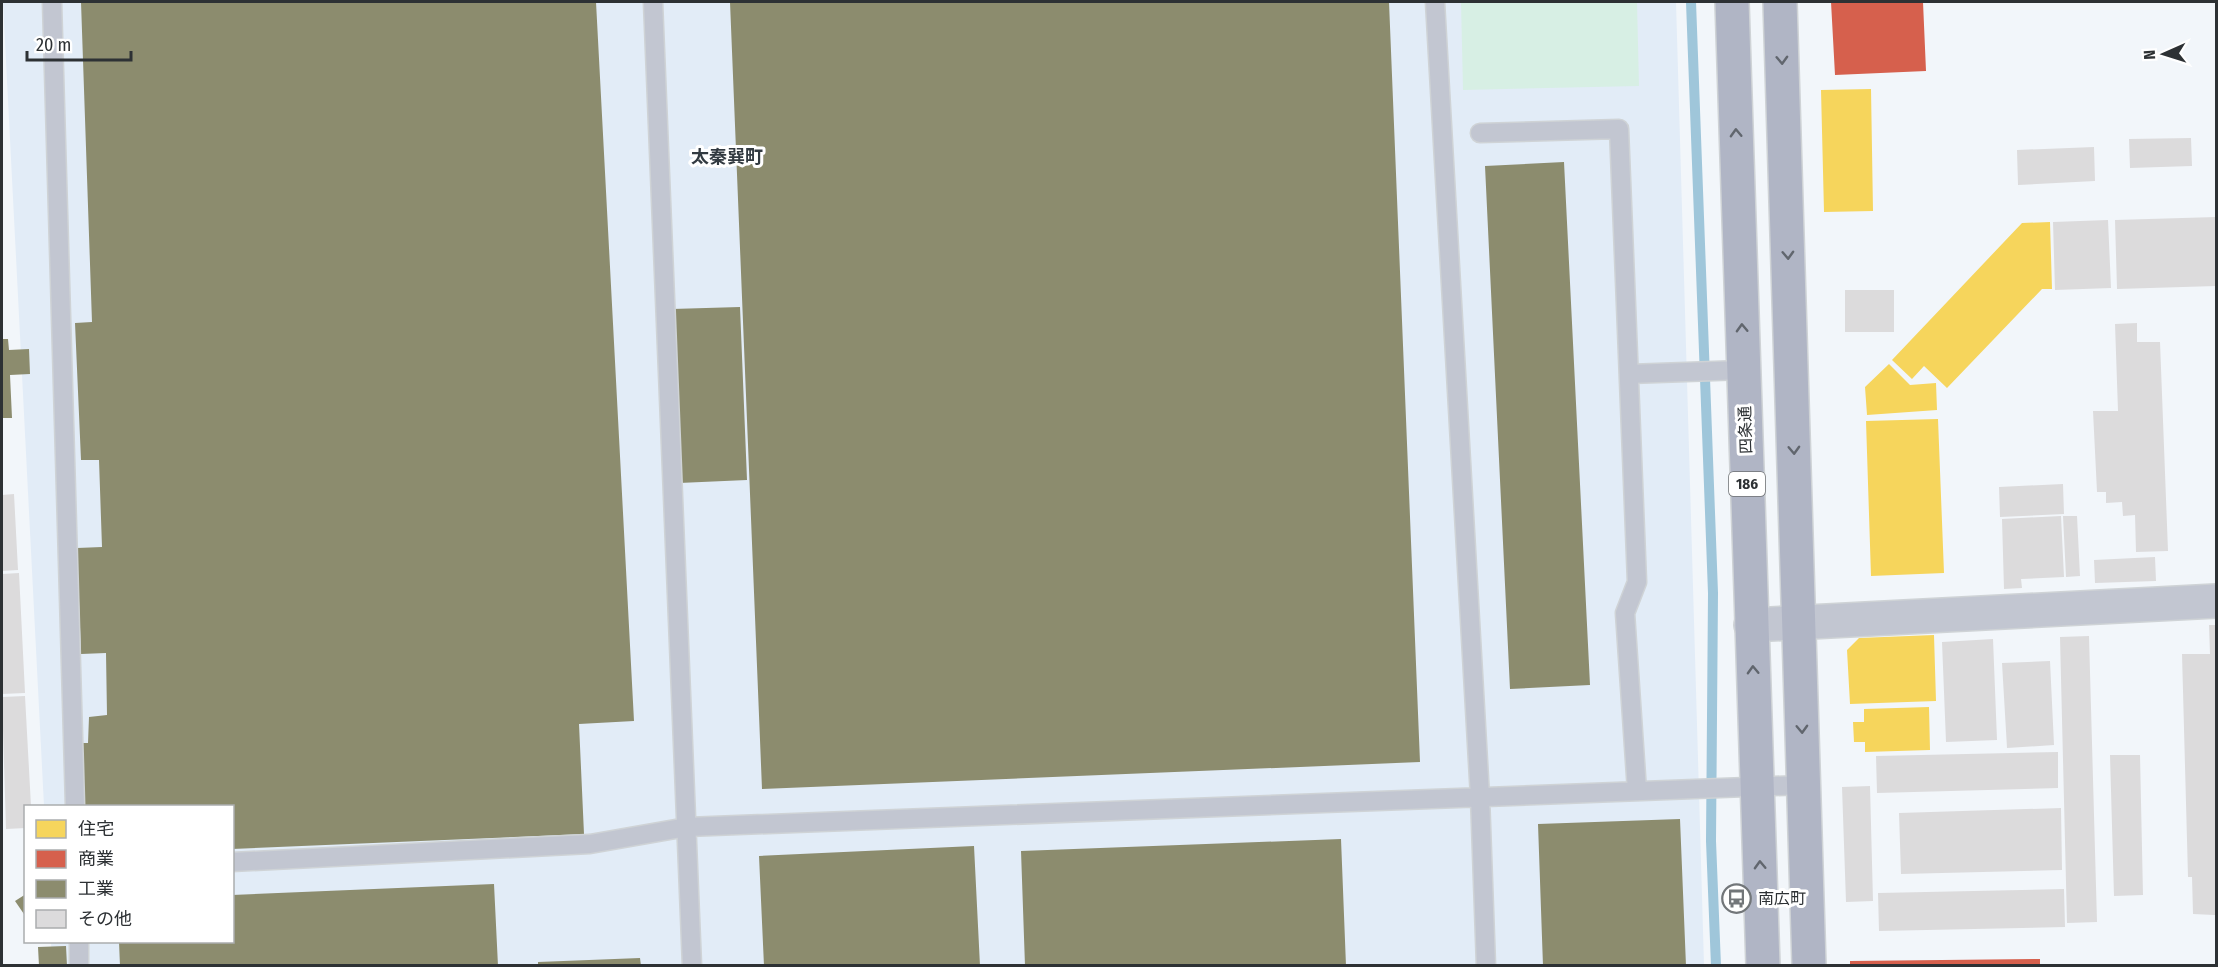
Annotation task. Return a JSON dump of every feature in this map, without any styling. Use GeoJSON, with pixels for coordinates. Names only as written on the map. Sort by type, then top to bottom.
{"type":"FeatureCollection","features":[{"type":"Feature","properties":{"kind":"main road","name":"四条通"},"geometry":{"type":"LineString","coordinates":[[1732,2],[1763,966]]}},
{"type":"Feature","properties":{"kind":"main road"},"geometry":{"type":"LineString","coordinates":[[1780,2],[1809,966]]}},
{"type":"Feature","properties":{"kind":"street"},"geometry":{"type":"LineString","coordinates":[[1751,626],[2217,601]]}},
{"type":"Feature","properties":{"kind":"lane"},"geometry":{"type":"LineString","coordinates":[[52,2],[75,805]]}},
{"type":"Feature","properties":{"kind":"lane"},"geometry":{"type":"LineString","coordinates":[[653,2],[692,966]]}},
{"type":"Feature","properties":{"kind":"lane"},"geometry":{"type":"LineString","coordinates":[[1435,2],[1480,797],[1486,966]]}},
{"type":"Feature","properties":{"kind":"lane"},"geometry":{"type":"LineString","coordinates":[[1480,133],[1618,129],[1636,582],[1625,613],[1637,791]]}},
{"type":"Feature","properties":{"kind":"lane"},"geometry":{"type":"LineString","coordinates":[[1629,374],[1743,370]]}},
{"type":"Feature","properties":{"kind":"lane"},"geometry":{"type":"LineString","coordinates":[[234,862],[590,844],[687,827],[1803,785]]}},
{"type":"Feature","properties":{"kind":"lane"},"geometry":{"type":"LineString","coordinates":[[79,943],[79,966]]}},
{"type":"Feature","properties":{"kind":"shaded area"},"geometry":{"type":"Polygon","coordinates":[[[3,2],[1676,2],[1704,965],[52,965],[51,943],[234,943],[234,805],[44,805],[3,2]]]}},
{"type":"Feature","properties":{"kind":"green space"},"geometry":{"type":"Polygon","coordinates":[[[1461,2],[1637,2],[1639,86],[1463,90],[1461,2]]]}},
{"type":"Feature","properties":{"kind":"building: 住宅"},"geometry":{"type":"Polygon","coordinates":[[[1871,89],[1873,211],[1824,212],[1821,90],[1871,89]]]}},
{"type":"Feature","properties":{"kind":"building: 住宅"},"geometry":{"type":"Polygon","coordinates":[[[2050,222],[2052,289],[2042,289],[1947,388],[1924,366],[1912,379],[1892,360],[2022,223],[2050,222]]]}},
{"type":"Feature","properties":{"kind":"building: 住宅"},"geometry":{"type":"Polygon","coordinates":[[[1889,364],[1910,385],[1936,383],[1937,410],[1867,415],[1865,387],[1889,364]]]}},
{"type":"Feature","properties":{"kind":"building: 住宅"},"geometry":{"type":"Polygon","coordinates":[[[1938,419],[1944,573],[1871,576],[1866,421],[1938,419]]]}},
{"type":"Feature","properties":{"kind":"building: 住宅"},"geometry":{"type":"Polygon","coordinates":[[[1934,635],[1936,701],[1850,704],[1847,650],[1859,638],[1934,635]]]}},
{"type":"Feature","properties":{"kind":"building: 住宅"},"geometry":{"type":"Polygon","coordinates":[[[1929,707],[1930,750],[1865,752],[1865,742],[1854,742],[1853,722],[1864,722],[1864,709],[1929,707]]]}},
{"type":"Feature","properties":{"kind":"building: 商業"},"geometry":{"type":"Polygon","coordinates":[[[1831,2],[1923,2],[1926,71],[1835,75],[1831,2]]]}},
{"type":"Feature","properties":{"kind":"building: 商業"},"geometry":{"type":"Polygon","coordinates":[[[2040,959],[2040,966],[1850,966],[1850,961],[2040,959]]]}},
{"type":"Feature","properties":{"kind":"building: 工業"},"geometry":{"type":"Polygon","coordinates":[[[81,2],[596,2],[634,721],[579,724],[584,834],[234,849],[234,805],[80,805],[76,743],[88,743],[89,717],[107,715],[106,653],[81,654],[77,548],[102,547],[99,460],[81,460],[75,323],[92,322],[81,2]]]}},
{"type":"Feature","properties":{"kind":"building: 工業"},"geometry":{"type":"Polygon","coordinates":[[[730,2],[1389,2],[1420,762],[762,789],[730,2]]]}},
{"type":"Feature","properties":{"kind":"building: 工業"},"geometry":{"type":"Polygon","coordinates":[[[1564,162],[1590,685],[1510,689],[1485,166],[1564,162]]]}},
{"type":"Feature","properties":{"kind":"building: 工業"},"geometry":{"type":"Polygon","coordinates":[[[740,307],[747,480],[679,483],[672,309],[740,307]]]}},
{"type":"Feature","properties":{"kind":"building: 工業"},"geometry":{"type":"Polygon","coordinates":[[[2,339],[8,339],[9,350],[29,349],[30,374],[10,375],[12,418],[2,418],[2,339]]]}},
{"type":"Feature","properties":{"kind":"building: 工業"},"geometry":{"type":"Polygon","coordinates":[[[1680,819],[1686,966],[1543,966],[1538,824],[1680,819]]]}},
{"type":"Feature","properties":{"kind":"building: 工業"},"geometry":{"type":"Polygon","coordinates":[[[1341,839],[1346,966],[1025,966],[1021,851],[1341,839]]]}},
{"type":"Feature","properties":{"kind":"building: 工業"},"geometry":{"type":"Polygon","coordinates":[[[974,846],[980,966],[764,966],[759,856],[974,846]]]}},
{"type":"Feature","properties":{"kind":"building: 工業"},"geometry":{"type":"Polygon","coordinates":[[[494,884],[498,966],[120,966],[119,943],[234,943],[234,895],[494,884]]]}},
{"type":"Feature","properties":{"kind":"building: 工業"},"geometry":{"type":"Polygon","coordinates":[[[24,895],[24,914],[15,901],[24,895]]]}},
{"type":"Feature","properties":{"kind":"building: 工業"},"geometry":{"type":"Polygon","coordinates":[[[66,946],[67,966],[39,966],[38,947],[66,946]]]}},
{"type":"Feature","properties":{"kind":"building: 工業"},"geometry":{"type":"Polygon","coordinates":[[[640,958],[641,966],[538,966],[538,962],[640,958]]]}},
{"type":"Feature","properties":{"kind":"building: その他"},"geometry":{"type":"Polygon","coordinates":[[[2191,138],[2192,166],[2130,168],[2129,139],[2191,138]]]}},
{"type":"Feature","properties":{"kind":"building: その他"},"geometry":{"type":"Polygon","coordinates":[[[2094,147],[2095,181],[2018,185],[2017,150],[2094,147]]]}},
{"type":"Feature","properties":{"kind":"building: その他"},"geometry":{"type":"Polygon","coordinates":[[[2216,217],[2216,286],[2117,289],[2115,220],[2216,217]]]}},
{"type":"Feature","properties":{"kind":"building: その他"},"geometry":{"type":"Polygon","coordinates":[[[2108,220],[2111,288],[2055,290],[2053,222],[2108,220]]]}},
{"type":"Feature","properties":{"kind":"building: その他"},"geometry":{"type":"Polygon","coordinates":[[[1845,290],[1894,290],[1894,332],[1845,332],[1845,290]]]}},
{"type":"Feature","properties":{"kind":"building: その他"},"geometry":{"type":"Polygon","coordinates":[[[2137,323],[2137,342],[2160,342],[2168,551],[2136,552],[2135,515],[2123,516],[2122,502],[2106,503],[2106,492],[2097,492],[2093,411],[2118,411],[2115,324],[2137,323]]]}},
{"type":"Feature","properties":{"kind":"building: その他"},"geometry":{"type":"Polygon","coordinates":[[[2063,484],[2064,514],[2000,517],[1999,487],[2063,484]]]}},
{"type":"Feature","properties":{"kind":"building: その他"},"geometry":{"type":"Polygon","coordinates":[[[14,494],[18,570],[2,571],[2,495],[14,494]]]}},
{"type":"Feature","properties":{"kind":"building: その他"},"geometry":{"type":"Polygon","coordinates":[[[2061,516],[2064,577],[2021,579],[2022,588],[2004,589],[2002,519],[2061,516]]]}},
{"type":"Feature","properties":{"kind":"building: その他"},"geometry":{"type":"Polygon","coordinates":[[[2063,516],[2077,516],[2080,576],[2066,577],[2063,516]]]}},
{"type":"Feature","properties":{"kind":"building: その他"},"geometry":{"type":"Polygon","coordinates":[[[2155,557],[2156,581],[2095,583],[2094,560],[2155,557]]]}},
{"type":"Feature","properties":{"kind":"building: その他"},"geometry":{"type":"Polygon","coordinates":[[[19,573],[25,693],[2,694],[2,574],[19,573]]]}},
{"type":"Feature","properties":{"kind":"building: その他"},"geometry":{"type":"Polygon","coordinates":[[[2209,625],[2216,625],[2216,915],[2193,914],[2192,877],[2188,877],[2182,654],[2210,654],[2209,625]]]}},
{"type":"Feature","properties":{"kind":"building: その他"},"geometry":{"type":"Polygon","coordinates":[[[2089,636],[2097,922],[2067,923],[2060,637],[2089,636]]]}},
{"type":"Feature","properties":{"kind":"building: その他"},"geometry":{"type":"Polygon","coordinates":[[[1993,639],[1997,740],[1946,742],[1942,642],[1993,639]]]}},
{"type":"Feature","properties":{"kind":"building: その他"},"geometry":{"type":"Polygon","coordinates":[[[2050,661],[2054,745],[2007,748],[2002,663],[2050,661]]]}},
{"type":"Feature","properties":{"kind":"building: その他"},"geometry":{"type":"Polygon","coordinates":[[[25,696],[31,805],[24,805],[24,828],[6,829],[2,697],[25,696]]]}},
{"type":"Feature","properties":{"kind":"building: その他"},"geometry":{"type":"Polygon","coordinates":[[[2058,752],[2058,788],[1877,793],[1876,756],[2058,752]]]}},
{"type":"Feature","properties":{"kind":"building: その他"},"geometry":{"type":"Polygon","coordinates":[[[2110,755],[2140,755],[2143,895],[2114,896],[2110,755]]]}},
{"type":"Feature","properties":{"kind":"building: その他"},"geometry":{"type":"Polygon","coordinates":[[[1870,786],[1873,901],[1846,902],[1842,787],[1870,786]]]}},
{"type":"Feature","properties":{"kind":"building: その他"},"geometry":{"type":"Polygon","coordinates":[[[2061,808],[2062,870],[1901,874],[1899,813],[2061,808]]]}},
{"type":"Feature","properties":{"kind":"building: その他"},"geometry":{"type":"Polygon","coordinates":[[[2064,889],[2065,927],[1879,931],[1878,893],[2064,889]]]}},
{"type":"Feature","properties":{"kind":"waterway"},"geometry":{"type":"LineString","coordinates":[[1691,2],[1713,593],[1711,841],[1716,966]]}},
{"type":"Feature","properties":{"kind":"place","name":"南広町"},"geometry":{"type":"Point","coordinates":[1737,898]}},
{"type":"Feature","properties":{"kind":"district","name":"太秦巽町"},"geometry":{"type":"Point","coordinates":[727,157]}}]}
